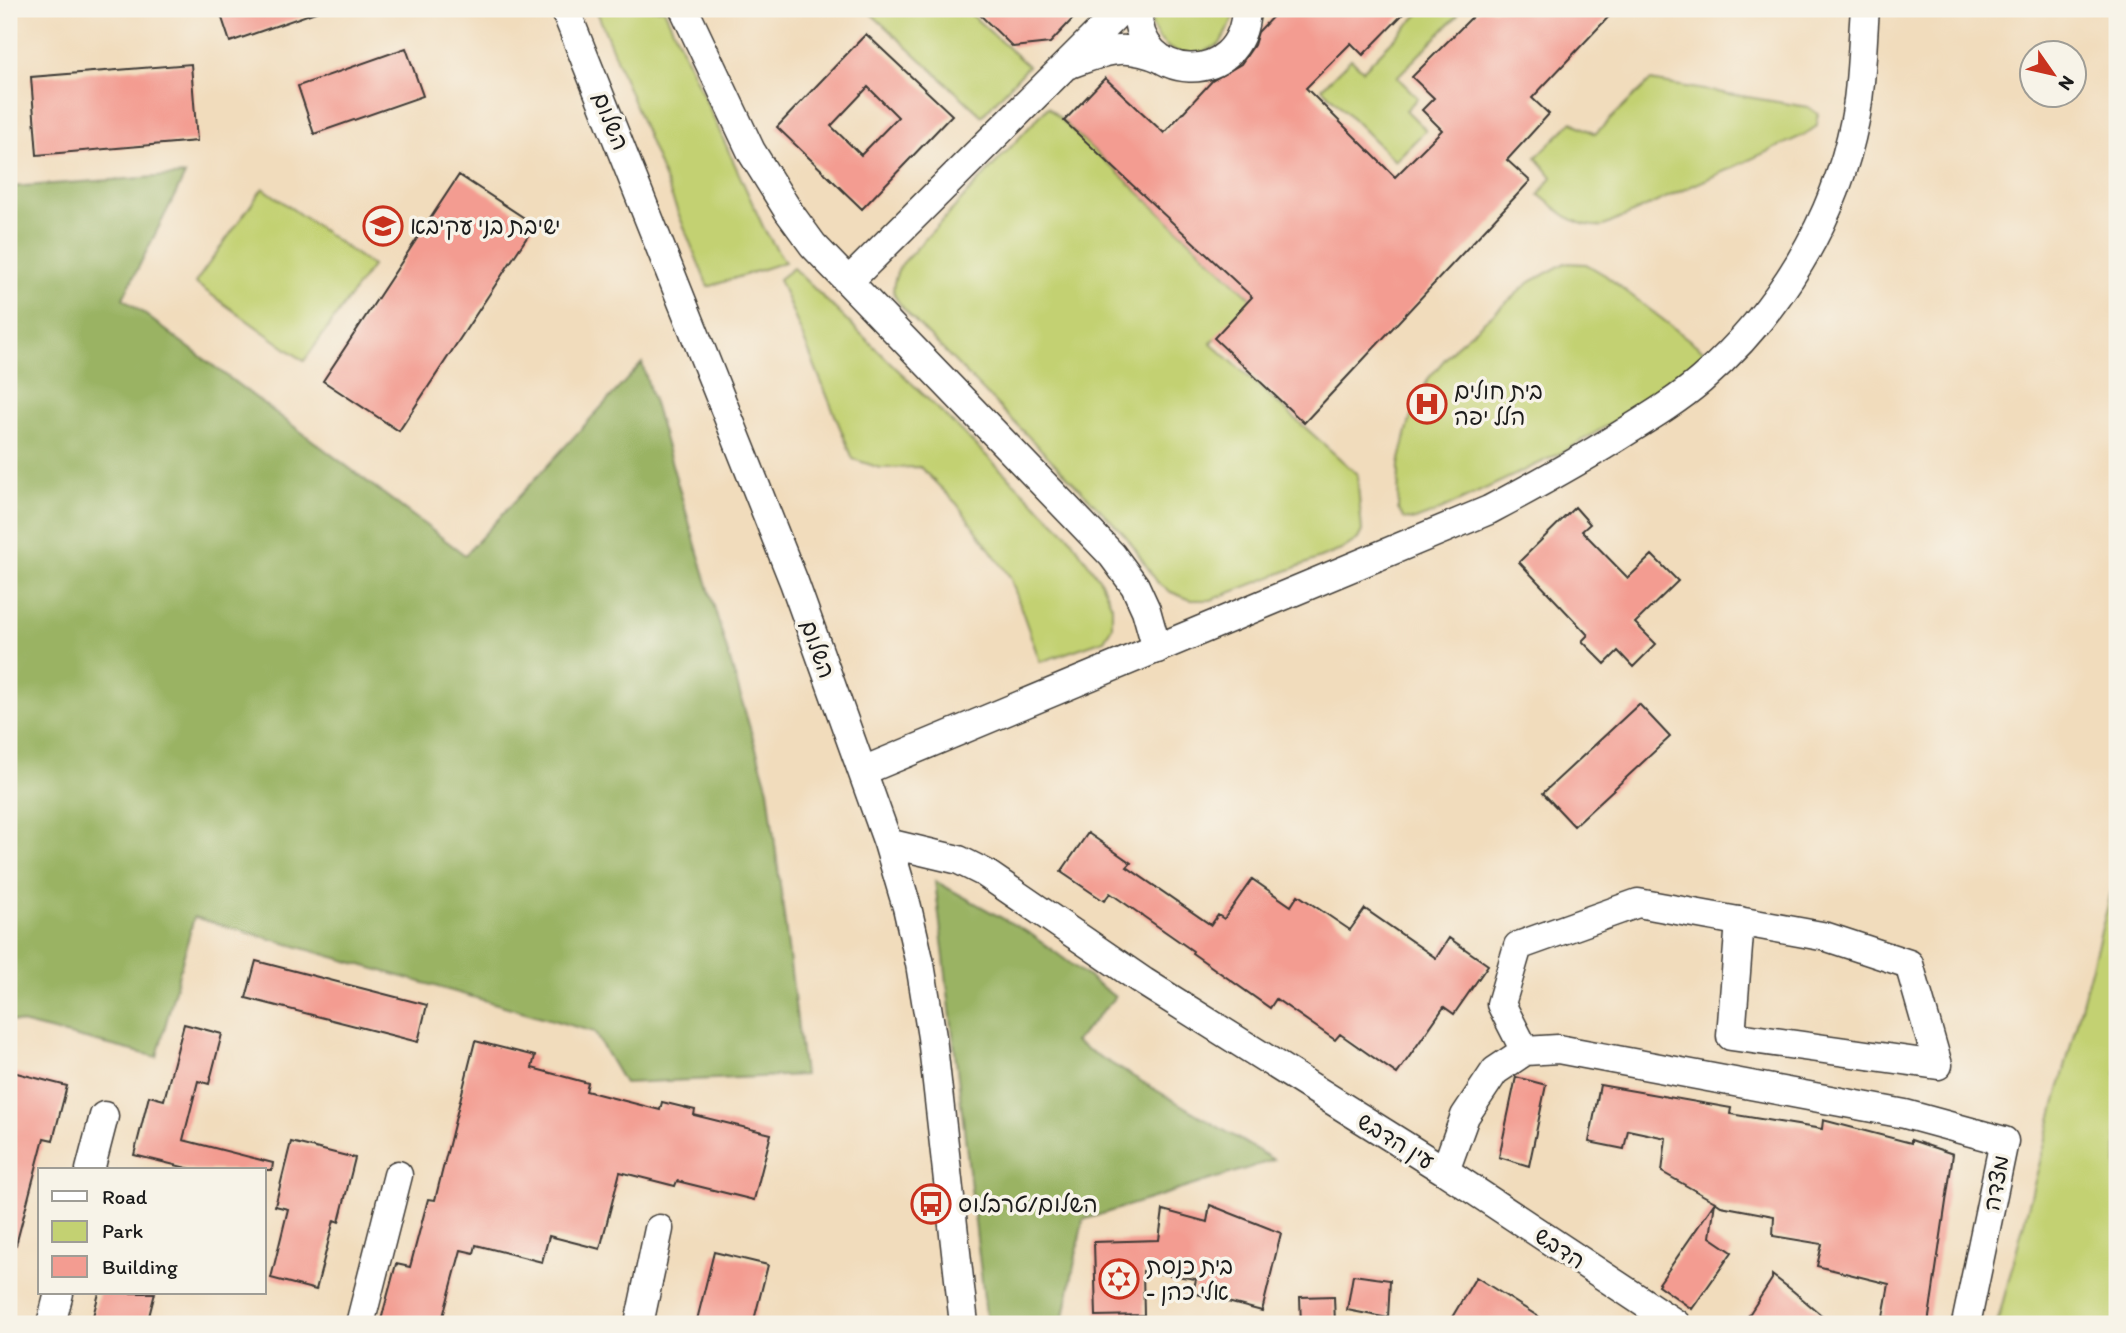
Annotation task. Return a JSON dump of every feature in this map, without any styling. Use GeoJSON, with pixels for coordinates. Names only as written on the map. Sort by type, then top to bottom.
{"type":"FeatureCollection","features":[{"type":"Feature","properties":{"kind":"street","name":"השלום"},"geometry":{"type":"LineString","coordinates":[[565,9],[794,582],[888,843],[910,918],[932,1037],[965,1322]]}},
{"type":"Feature","properties":{"kind":"street"},"geometry":{"type":"LineString","coordinates":[[684,9],[751,152],[789,212],[813,244],[1112,555],[1141,598],[1157,649]]}},
{"type":"Feature","properties":{"kind":"street"},"geometry":{"type":"LineString","coordinates":[[849,281],[1122,9]]}},
{"type":"Feature","properties":{"kind":"street"},"geometry":{"type":"LineString","coordinates":[[1138,9],[1142,35],[1151,49],[1164,60]]}},
{"type":"Feature","properties":{"kind":"street"},"geometry":{"type":"LineString","coordinates":[[1064,67],[1105,52],[1124,49],[1143,51],[1180,67],[1197,68],[1214,63],[1229,54],[1240,40],[1246,23],[1246,9]]}},
{"type":"Feature","properties":{"kind":"street"},"geometry":{"type":"LineString","coordinates":[[863,771],[1489,510],[1558,474],[1611,442],[1700,381],[1737,346],[1769,309],[1799,265],[1824,218],[1846,159],[1856,116],[1865,9]]}},
{"type":"Feature","properties":{"kind":"street","name":"עין הדבש"},"geometry":{"type":"LineString","coordinates":[[888,843],[959,860],[985,873],[1144,982],[1445,1171],[1465,1116],[1495,1071],[1525,1051]]}},
{"type":"Feature","properties":{"kind":"street"},"geometry":{"type":"LineString","coordinates":[[1525,1051],[1501,1004],[1518,946],[1638,903],[1740,921],[1827,937],[1909,964],[1938,1065],[1731,1036],[1740,921]]}},
{"type":"Feature","properties":{"kind":"street","name":"מצדה"},"geometry":{"type":"LineString","coordinates":[[1525,1051],[1558,1049],[1905,1114],[2004,1141],[1966,1324]]}},
{"type":"Feature","properties":{"kind":"street"},"geometry":{"type":"LineString","coordinates":[[91,1168],[104,1116]]}},
{"type":"Feature","properties":{"kind":"street","name":"הדבש"},"geometry":{"type":"LineString","coordinates":[[1445,1171],[1676,1324]]}},
{"type":"Feature","properties":{"kind":"street"},"geometry":{"type":"LineString","coordinates":[[360,1324],[398,1175]]}},
{"type":"Feature","properties":{"kind":"street"},"geometry":{"type":"LineString","coordinates":[[639,1324],[659,1229]]}},
{"type":"Feature","properties":{"kind":"street"},"geometry":{"type":"LineString","coordinates":[[51,1324],[59,1294]]}},
{"type":"Feature","properties":{"kind":"green space"},"geometry":{"type":"Polygon","coordinates":[[[596,9],[664,9],[765,231],[785,262],[708,287],[596,9]]]}},
{"type":"Feature","properties":{"kind":"green space"},"geometry":{"type":"Polygon","coordinates":[[[866,9],[965,9],[1028,66],[982,116],[866,9]]]}},
{"type":"Feature","properties":{"kind":"green space"},"geometry":{"type":"Polygon","coordinates":[[[1151,9],[1233,9],[1234,17],[1220,44],[1200,54],[1185,54],[1170,49],[1159,39],[1152,26],[1151,9]]]}},
{"type":"Feature","properties":{"kind":"green space"},"geometry":{"type":"Polygon","coordinates":[[[1424,9],[1451,9],[1458,15],[1397,77],[1418,98],[1406,110],[1426,130],[1395,161],[1322,88],[1351,59],[1363,70],[1424,9]]]}},
{"type":"Feature","properties":{"kind":"green space"},"geometry":{"type":"Polygon","coordinates":[[[1650,81],[1808,107],[1818,114],[1817,126],[1804,135],[1604,226],[1585,225],[1561,213],[1539,195],[1552,177],[1536,157],[1572,122],[1595,134],[1650,81]]]}},
{"type":"Feature","properties":{"kind":"green space"},"geometry":{"type":"Polygon","coordinates":[[[1048,107],[1252,299],[1211,343],[1357,474],[1362,531],[1358,539],[1341,550],[1211,600],[1191,600],[1171,592],[1158,583],[1126,536],[900,304],[893,288],[900,266],[1048,107]]]}},
{"type":"Feature","properties":{"kind":"green space"},"geometry":{"type":"Polygon","coordinates":[[[185,175],[123,298],[465,555],[642,363],[768,789],[804,1075],[624,1083],[594,1032],[194,917],[157,1057],[9,1020],[9,187],[185,175]]]}},
{"type":"Feature","properties":{"kind":"green space"},"geometry":{"type":"Polygon","coordinates":[[[263,188],[372,266],[304,361],[195,283],[263,188]]]}},
{"type":"Feature","properties":{"kind":"green space"},"geometry":{"type":"Polygon","coordinates":[[[1565,263],[1586,264],[1605,275],[1705,352],[1652,399],[1561,453],[1434,513],[1415,520],[1404,519],[1398,509],[1399,464],[1410,419],[1428,379],[1456,346],[1530,282],[1565,263]]]}},
{"type":"Feature","properties":{"kind":"green space"},"geometry":{"type":"Polygon","coordinates":[[[793,268],[1068,535],[1100,580],[1112,606],[1112,627],[1104,640],[1040,662],[1010,577],[957,504],[920,467],[880,468],[853,459],[779,279],[793,268]]]}},
{"type":"Feature","properties":{"kind":"green space"},"geometry":{"type":"Polygon","coordinates":[[[2117,871],[2117,1324],[1997,1324],[2117,871]]]}},
{"type":"Feature","properties":{"kind":"green space"},"geometry":{"type":"Polygon","coordinates":[[[935,881],[1031,934],[1115,997],[1075,1042],[1274,1160],[1083,1220],[1063,1322],[987,1324],[935,881]]]}},
{"type":"Feature","properties":{"kind":"building"},"geometry":{"type":"Polygon","coordinates":[[[219,9],[315,9],[316,12],[230,42],[219,9]]]}},
{"type":"Feature","properties":{"kind":"building"},"geometry":{"type":"Polygon","coordinates":[[[974,9],[1082,9],[1050,43],[1013,47],[974,9]]]}},
{"type":"Feature","properties":{"kind":"building"},"geometry":{"type":"Polygon","coordinates":[[[1280,9],[1408,9],[1363,55],[1351,43],[1306,88],[1395,177],[1442,130],[1422,110],[1434,98],[1412,77],[1480,9],[1616,9],[1532,98],[1549,114],[1507,160],[1530,181],[1304,423],[1214,338],[1252,297],[1064,121],[1105,78],[1164,133],[1212,81],[1241,64],[1254,45],[1258,32],[1280,9]]]}},
{"type":"Feature","properties":{"kind":"building"},"geometry":{"type":"Polygon","coordinates":[[[866,34],[952,115],[862,209],[777,127],[866,34]],[[868,87],[831,126],[861,155],[898,117],[868,87]]]}},
{"type":"Feature","properties":{"kind":"building"},"geometry":{"type":"Polygon","coordinates":[[[406,48],[423,96],[314,134],[298,86],[406,48]]]}},
{"type":"Feature","properties":{"kind":"building"},"geometry":{"type":"Polygon","coordinates":[[[191,64],[197,141],[37,155],[31,77],[191,64]]]}},
{"type":"Feature","properties":{"kind":"building"},"geometry":{"type":"Polygon","coordinates":[[[459,175],[535,225],[399,431],[323,381],[459,175]]]}},
{"type":"Feature","properties":{"kind":"building"},"geometry":{"type":"Polygon","coordinates":[[[1575,507],[1590,524],[1582,531],[1628,578],[1652,555],[1678,581],[1635,623],[1656,644],[1633,667],[1618,651],[1605,664],[1582,641],[1588,635],[1519,562],[1575,507]]]}},
{"type":"Feature","properties":{"kind":"building"},"geometry":{"type":"Polygon","coordinates":[[[1639,704],[1670,737],[1574,826],[1543,793],[1639,704]]]}},
{"type":"Feature","properties":{"kind":"building"},"geometry":{"type":"Polygon","coordinates":[[[1088,833],[1131,863],[1127,867],[1211,925],[1218,915],[1224,919],[1252,879],[1291,906],[1298,895],[1350,930],[1365,909],[1436,958],[1449,938],[1488,965],[1454,1014],[1444,1007],[1397,1074],[1340,1034],[1335,1040],[1276,999],[1270,1008],[1110,893],[1104,901],[1061,872],[1088,833]]]}},
{"type":"Feature","properties":{"kind":"building"},"geometry":{"type":"Polygon","coordinates":[[[256,961],[427,1005],[418,1042],[246,998],[256,961]]]}},
{"type":"Feature","properties":{"kind":"building"},"geometry":{"type":"Polygon","coordinates":[[[184,1024],[222,1034],[209,1084],[198,1081],[183,1140],[273,1163],[272,1170],[187,1168],[134,1155],[149,1096],[164,1100],[184,1024]]]}},
{"type":"Feature","properties":{"kind":"building"},"geometry":{"type":"Polygon","coordinates":[[[475,1041],[535,1056],[532,1068],[588,1083],[586,1091],[660,1110],[662,1102],[695,1110],[694,1115],[771,1134],[754,1200],[677,1181],[675,1186],[620,1172],[600,1249],[549,1236],[542,1262],[476,1245],[474,1253],[461,1250],[441,1324],[380,1324],[396,1264],[410,1267],[428,1199],[435,1200],[475,1041]]]}},
{"type":"Feature","properties":{"kind":"building"},"geometry":{"type":"Polygon","coordinates":[[[9,1071],[67,1086],[53,1140],[44,1138],[16,1245],[9,1244],[9,1071]]]}},
{"type":"Feature","properties":{"kind":"building"},"geometry":{"type":"Polygon","coordinates":[[[1516,1077],[1546,1085],[1529,1166],[1499,1157],[1516,1077]]]}},
{"type":"Feature","properties":{"kind":"building"},"geometry":{"type":"Polygon","coordinates":[[[1600,1085],[1731,1108],[1730,1114],[1822,1129],[1823,1120],[1911,1143],[1911,1140],[1953,1154],[1928,1324],[1883,1317],[1889,1284],[1817,1266],[1822,1244],[1773,1236],[1774,1216],[1721,1206],[1662,1172],[1666,1138],[1628,1130],[1624,1149],[1589,1142],[1600,1085]]]}},
{"type":"Feature","properties":{"kind":"building"},"geometry":{"type":"Polygon","coordinates":[[[291,1142],[355,1158],[339,1222],[334,1220],[316,1290],[271,1278],[288,1209],[275,1206],[291,1142]]]}},
{"type":"Feature","properties":{"kind":"building"},"geometry":{"type":"Polygon","coordinates":[[[1715,1202],[1710,1237],[1732,1252],[1692,1309],[1658,1285],[1715,1202]]]}},
{"type":"Feature","properties":{"kind":"building"},"geometry":{"type":"Polygon","coordinates":[[[1210,1205],[1281,1233],[1262,1311],[1193,1293],[1196,1279],[1143,1271],[1144,1315],[1096,1316],[1094,1242],[1159,1240],[1163,1210],[1207,1222],[1210,1205]]]}},
{"type":"Feature","properties":{"kind":"building"},"geometry":{"type":"Polygon","coordinates":[[[714,1252],[768,1265],[753,1324],[696,1324],[714,1252]]]}},
{"type":"Feature","properties":{"kind":"building"},"geometry":{"type":"Polygon","coordinates":[[[1353,1275],[1390,1280],[1388,1318],[1347,1310],[1353,1275]]]}},
{"type":"Feature","properties":{"kind":"building"},"geometry":{"type":"Polygon","coordinates":[[[1772,1275],[1793,1291],[1832,1324],[1743,1324],[1772,1275]]]}},
{"type":"Feature","properties":{"kind":"building"},"geometry":{"type":"Polygon","coordinates":[[[1476,1277],[1550,1324],[1448,1324],[1476,1277]]]}},
{"type":"Feature","properties":{"kind":"building"},"geometry":{"type":"Polygon","coordinates":[[[99,1294],[155,1294],[147,1324],[91,1324],[99,1294]]]}},
{"type":"Feature","properties":{"kind":"building"},"geometry":{"type":"Polygon","coordinates":[[[1334,1296],[1335,1324],[1301,1324],[1300,1297],[1334,1296]]]}},
{"type":"Feature","properties":{"kind":"place","name":"ישיבת בני עקיבא"},"geometry":{"type":"Point","coordinates":[383,226]}},
{"type":"Feature","properties":{"kind":"place","name":"בית חולים הלל יפה"},"geometry":{"type":"Point","coordinates":[1427,404]}},
{"type":"Feature","properties":{"kind":"place","name":"השלום/טרבלוס"},"geometry":{"type":"Point","coordinates":[931,1204]}},
{"type":"Feature","properties":{"kind":"place","name":"בית כנסת - אלי כהן"},"geometry":{"type":"Point","coordinates":[1119,1279]}}]}
